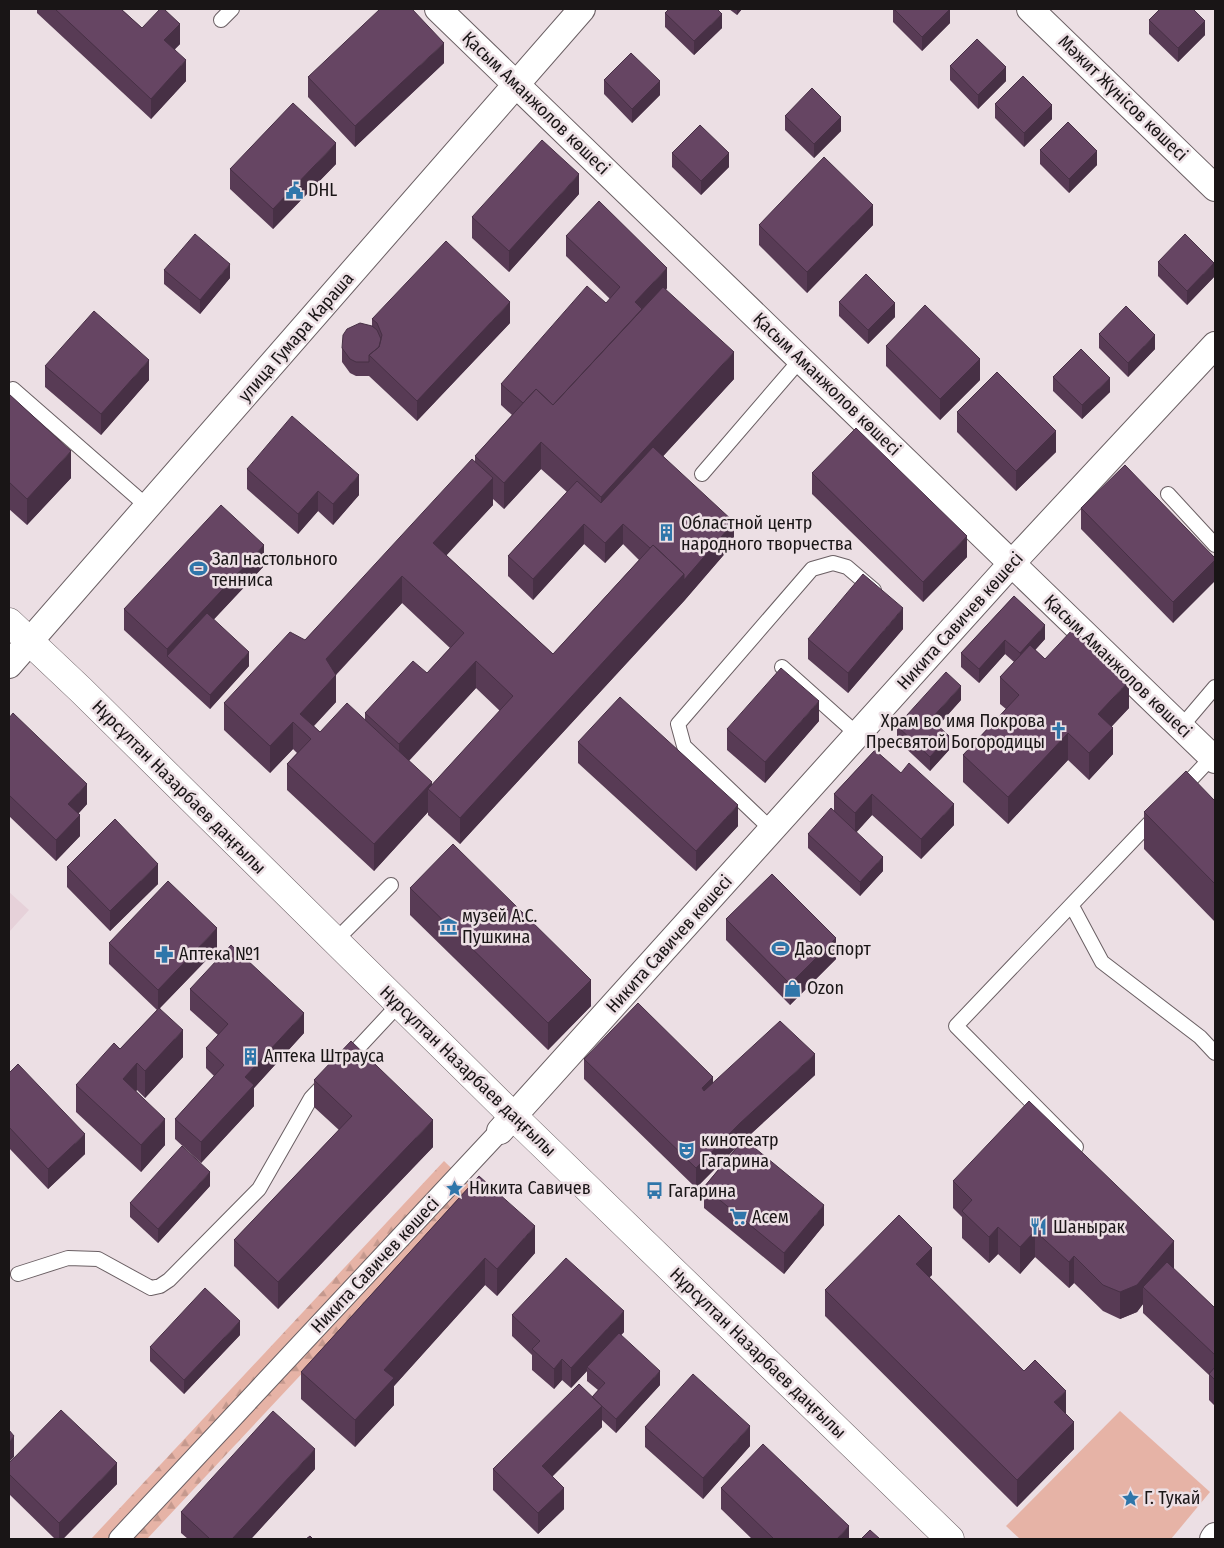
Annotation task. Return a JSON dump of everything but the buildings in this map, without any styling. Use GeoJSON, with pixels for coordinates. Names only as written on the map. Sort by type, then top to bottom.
{"type":"FeatureCollection","features":[{"type":"Feature","properties":{"kind":"main road","name":"Нұрсұлтан Назарбаев даңғылы"},"geometry":{"type":"LineString","coordinates":[[9,622],[399,1004],[507,1123],[950,1539]]}},
{"type":"Feature","properties":{"kind":"street","name":"Қасым Аманжолов көшесі"},"geometry":{"type":"LineString","coordinates":[[438,9],[1214,758]]}},
{"type":"Feature","properties":{"kind":"street","name":"улица Гумара Караша"},"geometry":{"type":"LineString","coordinates":[[9,665],[582,9]]}},
{"type":"Feature","properties":{"kind":"street","name":"Мәжит Жүнісов көшесі"},"geometry":{"type":"LineString","coordinates":[[1030,9],[1215,188]]}},
{"type":"Feature","properties":{"kind":"street","name":"Никита Савичев көшесі"},"geometry":{"type":"LineString","coordinates":[[119,1539],[507,1123],[1012,563],[1215,345]]}},
{"type":"Feature","properties":{"kind":"lane"},"geometry":{"type":"LineString","coordinates":[[221,20],[232,9]]}},
{"type":"Feature","properties":{"kind":"lane"},"geometry":{"type":"LineString","coordinates":[[702,474],[800,359]]}},
{"type":"Feature","properties":{"kind":"lane"},"geometry":{"type":"LineString","coordinates":[[13,389],[148,507]]}},
{"type":"Feature","properties":{"kind":"lane"},"geometry":{"type":"LineString","coordinates":[[1168,494],[1215,545]]}},
{"type":"Feature","properties":{"kind":"lane"},"geometry":{"type":"LineString","coordinates":[[772,830],[684,746],[678,724],[812,569],[833,563],[847,567],[884,599]]}},
{"type":"Feature","properties":{"kind":"lane"},"geometry":{"type":"LineString","coordinates":[[782,667],[858,735]]}},
{"type":"Feature","properties":{"kind":"lane"},"geometry":{"type":"LineString","coordinates":[[1181,727],[1215,687]]}},
{"type":"Feature","properties":{"kind":"lane"},"geometry":{"type":"LineString","coordinates":[[1076,1147],[956,1026],[1168,803],[1214,758]]}},
{"type":"Feature","properties":{"kind":"lane"},"geometry":{"type":"LineString","coordinates":[[335,941],[391,884]]}},
{"type":"Feature","properties":{"kind":"lane"},"geometry":{"type":"LineString","coordinates":[[1072,906],[1102,962],[1200,1037],[1215,1054]]}},
{"type":"Feature","properties":{"kind":"lane"},"geometry":{"type":"LineString","coordinates":[[18,1274],[68,1258],[98,1259],[151,1288],[160,1286],[169,1280],[259,1189],[311,1098],[399,1004]]}},
{"type":"Feature","properties":{"kind":"shaded area"},"geometry":{"type":"Polygon","coordinates":[[[9,892],[29,910],[9,932],[9,892]]]}},
{"type":"Feature","properties":{"kind":"green space"},"geometry":{"type":"Polygon","coordinates":[[[444,1161],[474,1190],[147,1539],[91,1539],[444,1161]]]}},
{"type":"Feature","properties":{"kind":"green space"},"geometry":{"type":"Polygon","coordinates":[[[1120,1411],[1210,1492],[1171,1539],[1020,1539],[1006,1526],[1120,1411]]]}},
{"type":"Feature","properties":{"kind":"place","name":"DHL"},"geometry":{"type":"Point","coordinates":[294,190]}},
{"type":"Feature","properties":{"kind":"place","name":"Областной центр народного творчества"},"geometry":{"type":"Point","coordinates":[667,533]}},
{"type":"Feature","properties":{"kind":"place","name":"Зал настольного тенниса"},"geometry":{"type":"Point","coordinates":[198,569]}},
{"type":"Feature","properties":{"kind":"place","name":"Храм во имя Покрова Пресвятой Богородицы"},"geometry":{"type":"Point","coordinates":[1059,731]}},
{"type":"Feature","properties":{"kind":"place","name":"музей А.С. Пушкина"},"geometry":{"type":"Point","coordinates":[448,926]}},
{"type":"Feature","properties":{"kind":"place","name":"Дао спорт"},"geometry":{"type":"Point","coordinates":[781,949]}},
{"type":"Feature","properties":{"kind":"place","name":"Аптека №1"},"geometry":{"type":"Point","coordinates":[165,954]}},
{"type":"Feature","properties":{"kind":"place","name":"Ozon"},"geometry":{"type":"Point","coordinates":[793,988]}},
{"type":"Feature","properties":{"kind":"place","name":"Аптека Штрауса"},"geometry":{"type":"Point","coordinates":[250,1056]}},
{"type":"Feature","properties":{"kind":"place","name":"кинотеатр Гагарина"},"geometry":{"type":"Point","coordinates":[687,1150]}},
{"type":"Feature","properties":{"kind":"place","name":"Никита Савичев"},"geometry":{"type":"Point","coordinates":[455,1188]}},
{"type":"Feature","properties":{"kind":"place","name":"Гагарина"},"geometry":{"type":"Point","coordinates":[654,1191]}},
{"type":"Feature","properties":{"kind":"place","name":"Асем"},"geometry":{"type":"Point","coordinates":[738,1217]}},
{"type":"Feature","properties":{"kind":"place","name":"Шанырак"},"geometry":{"type":"Point","coordinates":[1039,1227]}},
{"type":"Feature","properties":{"kind":"place","name":"Г. Тукай"},"geometry":{"type":"Point","coordinates":[1130,1498]}}]}
